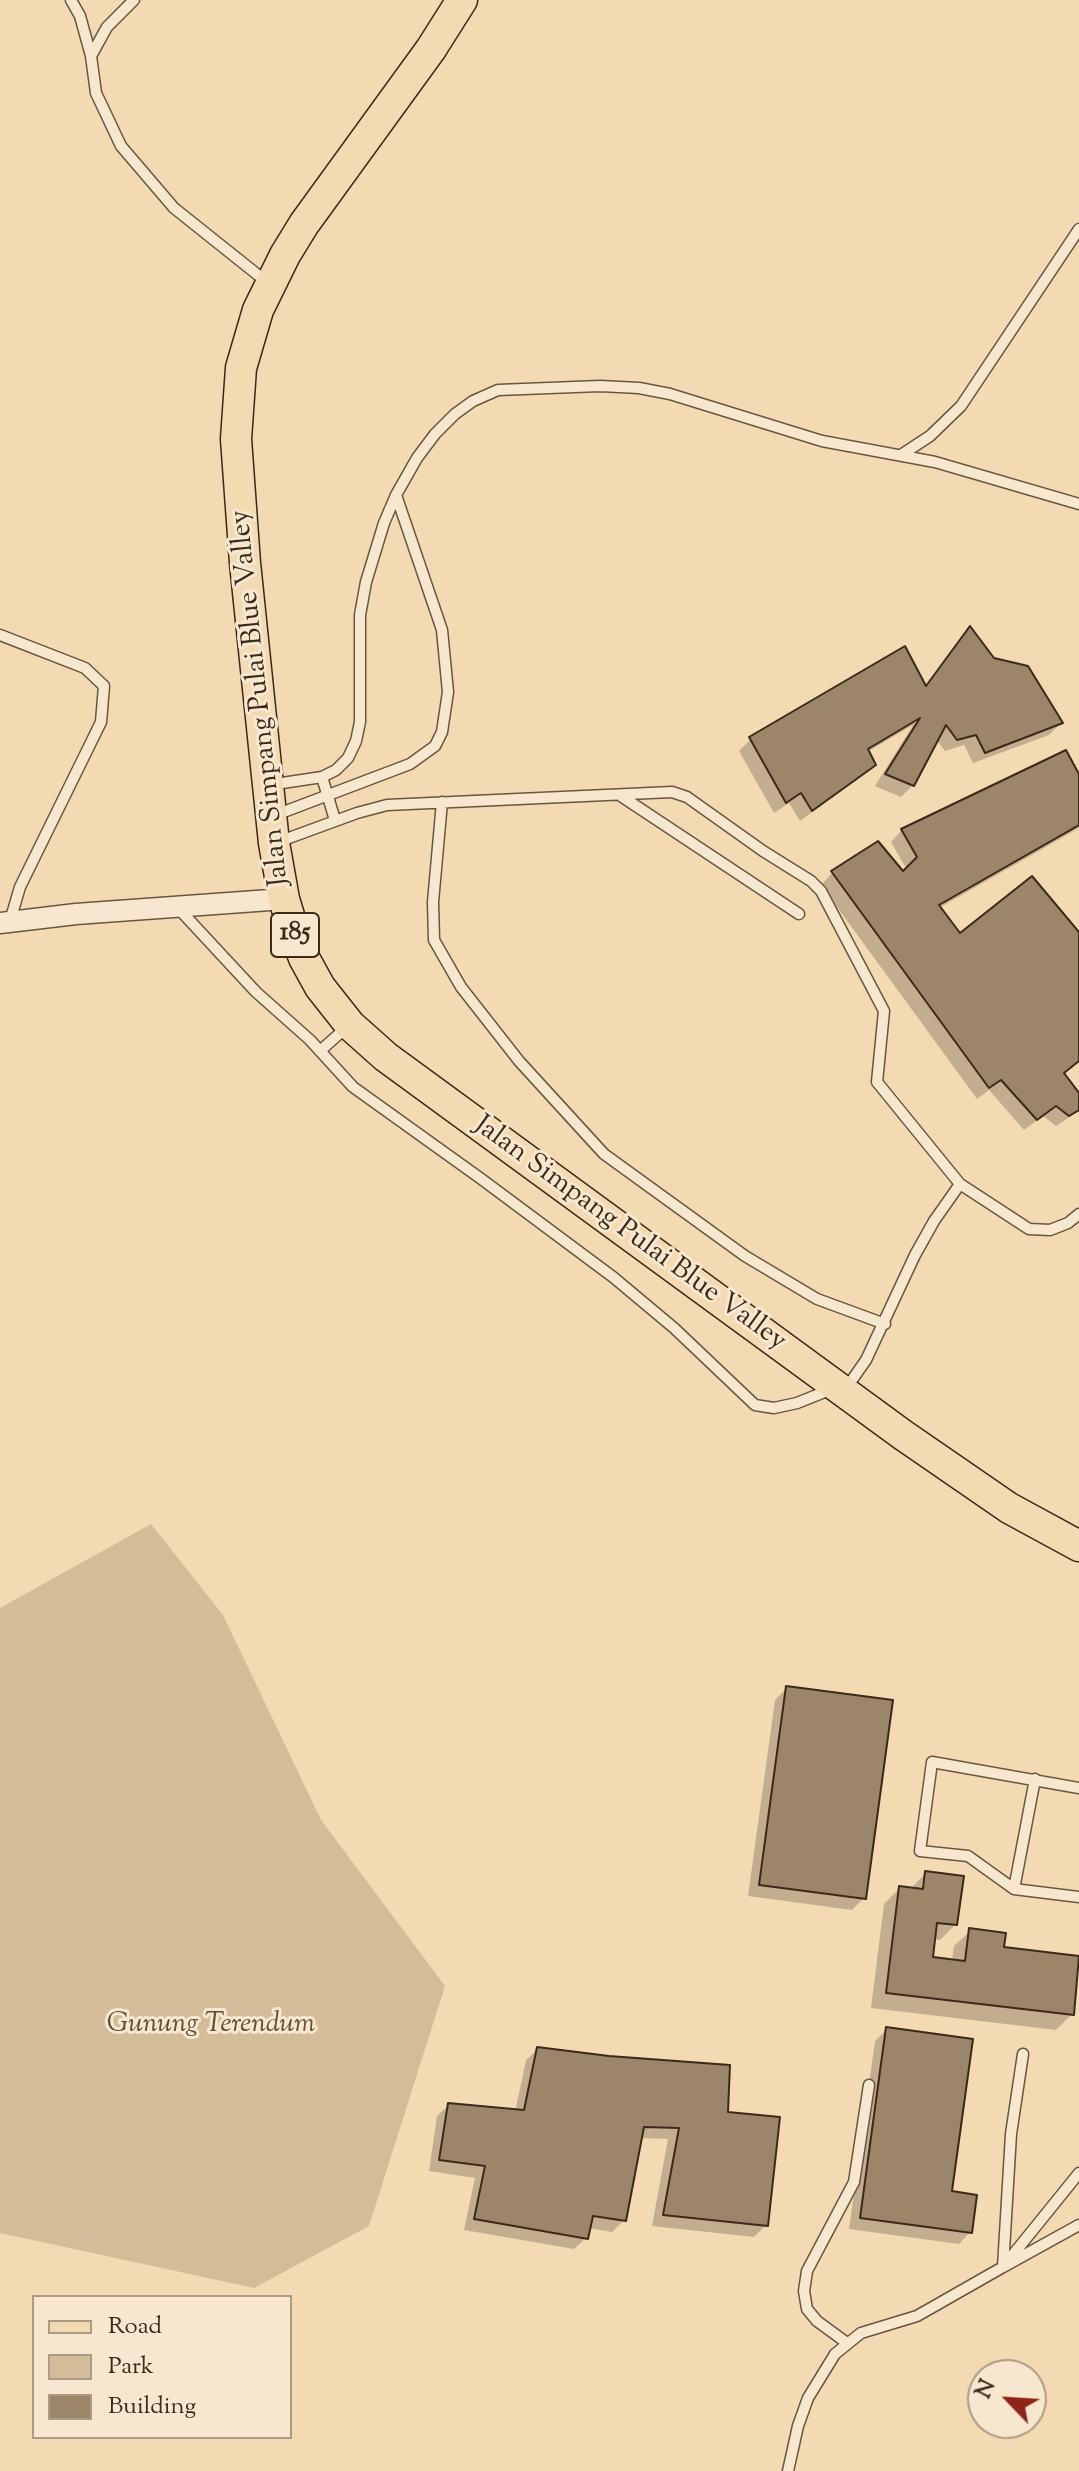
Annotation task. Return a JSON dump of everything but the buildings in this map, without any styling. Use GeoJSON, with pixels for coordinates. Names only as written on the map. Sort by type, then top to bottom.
{"type":"FeatureCollection","features":[{"type":"Feature","properties":{"kind":"main road","name":"Jalan Simpang Pulai Blue Valley"},"geometry":{"type":"LineString","coordinates":[[462,0],[424,60],[304,224],[258,310],[241,368],[236,439],[267,785],[284,899],[304,958],[320,987],[350,1025],[396,1064],[841,1390],[997,1500],[1079,1546]]}},
{"type":"Feature","properties":{"kind":"street"},"geometry":{"type":"LineString","coordinates":[[5,922],[284,899]]}},
{"type":"Feature","properties":{"kind":"lane"},"geometry":{"type":"LineString","coordinates":[[71,0],[80,16],[91,56],[96,93],[121,146],[174,208],[270,285]]}},
{"type":"Feature","properties":{"kind":"lane"},"geometry":{"type":"LineString","coordinates":[[91,56],[107,27],[134,0]]}},
{"type":"Feature","properties":{"kind":"lane"},"geometry":{"type":"LineString","coordinates":[[901,455],[930,436],[961,406],[1079,229]]}},
{"type":"Feature","properties":{"kind":"lane"},"geometry":{"type":"LineString","coordinates":[[267,785],[322,777],[336,770],[348,758],[360,722],[360,615],[374,551],[396,495],[417,458],[455,414],[473,401],[498,390],[600,386],[639,388],[670,394],[822,441],[935,462],[1079,504]]}},
{"type":"Feature","properties":{"kind":"lane"},"geometry":{"type":"LineString","coordinates":[[273,830],[327,796],[424,756],[435,746],[442,732],[446,715],[447,678],[442,630],[396,495]]}},
{"type":"Feature","properties":{"kind":"lane"},"geometry":{"type":"LineString","coordinates":[[0,635],[85,668],[104,686],[101,722],[5,922]]}},
{"type":"Feature","properties":{"kind":"lane"},"geometry":{"type":"LineString","coordinates":[[322,777],[335,820]]}},
{"type":"Feature","properties":{"kind":"lane"},"geometry":{"type":"LineString","coordinates":[[273,830],[335,820],[387,805],[672,792],[687,797],[811,881],[821,891],[884,1011],[877,1082],[960,1184],[1029,1229],[1050,1230],[1068,1223],[1079,1214]]}},
{"type":"Feature","properties":{"kind":"lane"},"geometry":{"type":"LineString","coordinates":[[621,796],[799,914]]}},
{"type":"Feature","properties":{"kind":"lane"},"geometry":{"type":"LineString","coordinates":[[442,802],[433,902],[434,940],[461,987],[519,1061],[604,1154],[745,1256],[817,1299],[885,1324]]}},
{"type":"Feature","properties":{"kind":"lane"},"geometry":{"type":"LineString","coordinates":[[176,907],[256,992],[320,1051],[353,1087],[613,1277],[674,1328],[755,1405],[774,1408],[841,1390],[866,1360],[915,1255],[960,1184]]}},
{"type":"Feature","properties":{"kind":"lane"},"geometry":{"type":"LineString","coordinates":[[320,1051],[350,1025]]}},
{"type":"Feature","properties":{"kind":"lane"},"geometry":{"type":"LineString","coordinates":[[1079,1788],[932,1762],[920,1851],[968,1856],[1014,1889],[1079,1897]]}},
{"type":"Feature","properties":{"kind":"lane"},"geometry":{"type":"LineString","coordinates":[[1014,1889],[1035,1779]]}},
{"type":"Feature","properties":{"kind":"lane"},"geometry":{"type":"LineString","coordinates":[[1003,2267],[1011,2134],[1023,2054]]}},
{"type":"Feature","properties":{"kind":"lane"},"geometry":{"type":"LineString","coordinates":[[847,2343],[817,2321],[807,2309],[804,2291],[807,2271],[854,2182],[869,2085]]}},
{"type":"Feature","properties":{"kind":"lane"},"geometry":{"type":"LineString","coordinates":[[1003,2267],[1079,2173]]}},
{"type":"Feature","properties":{"kind":"lane"},"geometry":{"type":"LineString","coordinates":[[788,2471],[808,2398],[835,2354],[847,2343],[861,2333],[917,2316],[1079,2225]]}},
{"type":"Feature","properties":{"kind":"green space","name":"Gunung Terendum"},"geometry":{"type":"Polygon","coordinates":[[[151,1524],[223,1615],[321,1820],[445,1986],[369,2226],[254,2288],[0,2233],[0,1608],[151,1524]]]}}]}
